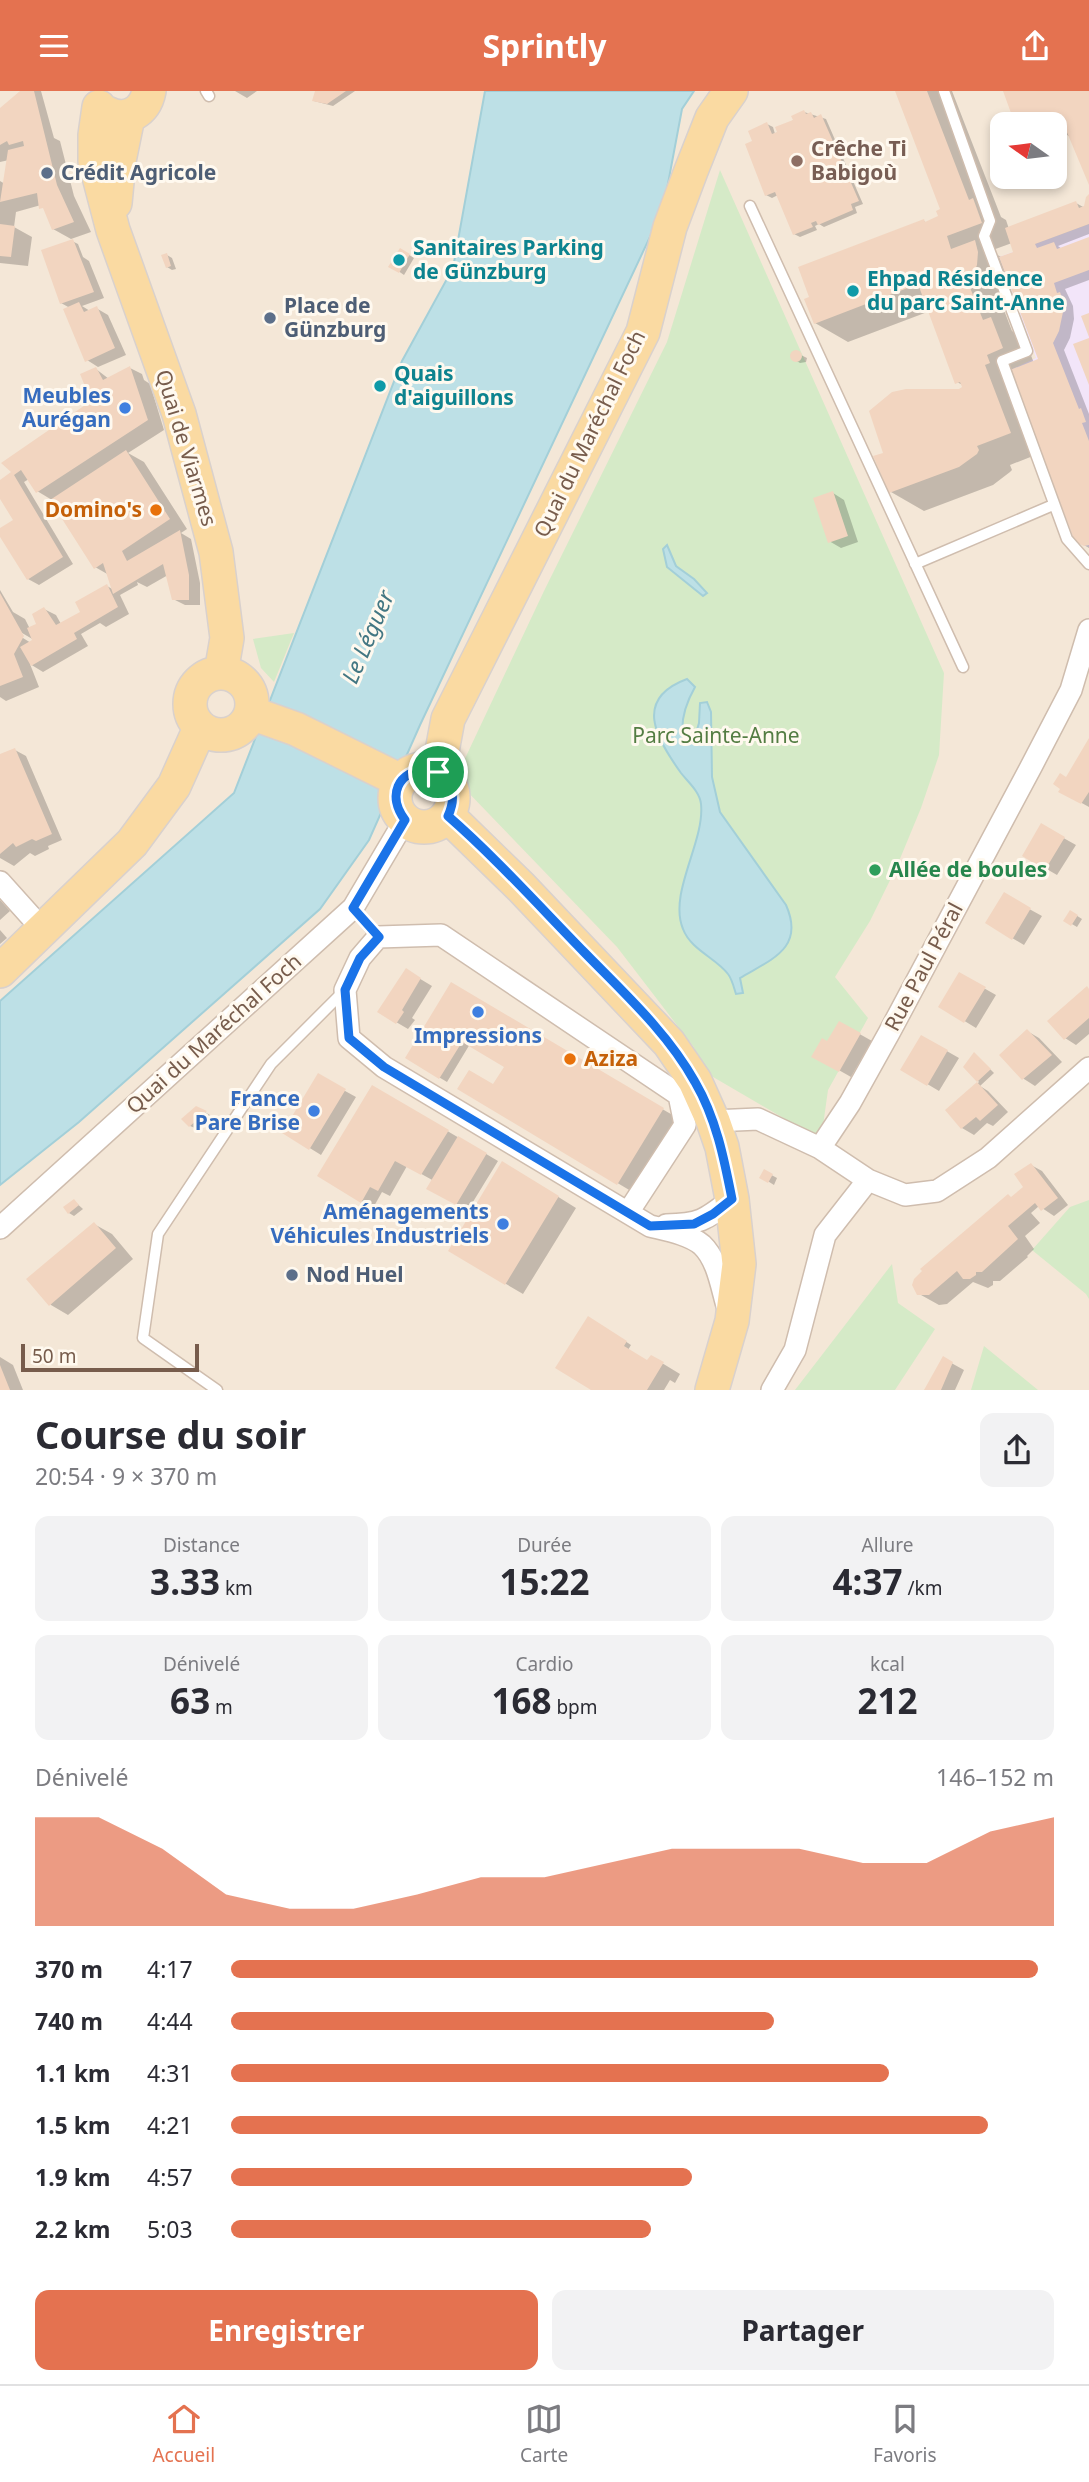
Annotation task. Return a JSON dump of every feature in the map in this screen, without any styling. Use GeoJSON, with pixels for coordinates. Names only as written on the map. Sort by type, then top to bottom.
{"type":"FeatureCollection","features":[{"type":"Feature","properties":{"kind":"main road","name":"Quai du Maréchal Foch"},"geometry":{"type":"LineString","coordinates":[[438,772],[448,719],[643,332],[670,227],[712,118],[731,91]]}},
{"type":"Feature","properties":{"kind":"main road","name":"Quai de Viarmes"},"geometry":{"type":"LineString","coordinates":[[117,101],[95,135],[95,161],[113,230],[179,414],[216,552],[226,638],[221,673]]}},
{"type":"Feature","properties":{"kind":"main road"},"geometry":{"type":"LineString","coordinates":[[210,674],[230,674],[246,685],[251,694],[255,715],[241,728],[225,735],[216,735],[200,728],[190,709],[194,688],[210,674]]}},
{"type":"Feature","properties":{"kind":"main road"},"geometry":{"type":"LineString","coordinates":[[255,715],[296,729],[399,780]]}},
{"type":"Feature","properties":{"kind":"main road"},"geometry":{"type":"LineString","coordinates":[[0,971],[132,843],[174,786],[200,728]]}},
{"type":"Feature","properties":{"kind":"main road"},"geometry":{"type":"LineString","coordinates":[[418,770],[438,772],[451,787],[453,797],[448,816],[433,826],[423,827],[405,820],[398,810],[396,800],[399,780],[418,770]]}},
{"type":"Feature","properties":{"kind":"main road"},"geometry":{"type":"LineString","coordinates":[[448,816],[521,887],[669,1044],[695,1081],[722,1147],[732,1199],[739,1265],[732,1321],[712,1390]]}},
{"type":"Feature","properties":{"kind":"street","name":"Rue Paul Péral"},"geometry":{"type":"LineString","coordinates":[[820,1148],[850,1103],[889,1033],[1043,744],[1071,689],[1089,630]]}},
{"type":"Feature","properties":{"kind":"street","name":"Quai du Maréchal Foch"},"geometry":{"type":"LineString","coordinates":[[0,1228],[353,908],[405,820]]}},
{"type":"Feature","properties":{"kind":"street"},"geometry":{"type":"LineString","coordinates":[[0,882],[44,931]]}},
{"type":"Feature","properties":{"kind":"street"},"geometry":{"type":"LineString","coordinates":[[629,1211],[685,1125],[679,1095],[442,935],[379,937],[360,958],[345,990],[349,1038],[384,1067],[629,1211],[650,1226],[701,1244],[713,1261],[732,1321]]}},
{"type":"Feature","properties":{"kind":"street"},"geometry":{"type":"LineString","coordinates":[[713,1121],[758,1119],[820,1148],[868,1180],[905,1195],[937,1191],[988,1158],[1089,1068]]}},
{"type":"Feature","properties":{"kind":"street"},"geometry":{"type":"LineString","coordinates":[[772,1390],[795,1350],[825,1235],[868,1180]]}},
{"type":"Feature","properties":{"kind":"street"},"geometry":{"type":"LineString","coordinates":[[650,1226],[694,1224],[732,1199]]}},
{"type":"Feature","properties":{"kind":"lane"},"geometry":{"type":"LineString","coordinates":[[944,91],[990,221],[984,236],[1027,351],[1002,361],[1066,539],[1089,564]]}},
{"type":"Feature","properties":{"kind":"lane"},"geometry":{"type":"LineString","coordinates":[[750,206],[963,667]]}},
{"type":"Feature","properties":{"kind":"lane"},"geometry":{"type":"LineString","coordinates":[[915,564],[1053,505]]}},
{"type":"Feature","properties":{"kind":"lane"},"geometry":{"type":"LineString","coordinates":[[353,908],[379,937]]}},
{"type":"Feature","properties":{"kind":"lane"},"geometry":{"type":"LineString","coordinates":[[217,1390],[143,1338],[158,1234],[271,1064],[345,990]]}},
{"type":"Feature","properties":{"kind":"shaded area"},"geometry":{"type":"Polygon","coordinates":[[[0,91],[485,91],[453,268],[402,361],[234,793],[0,1001],[0,91]]]}},
{"type":"Feature","properties":{"kind":"shaded area"},"geometry":{"type":"Polygon","coordinates":[[[694,91],[1089,91],[1089,1390],[0,1390],[0,1185],[79,1122],[369,840],[420,725],[664,205],[682,109],[694,91]]]}},
{"type":"Feature","properties":{"kind":"shaded area"},"geometry":{"type":"Polygon","coordinates":[[[1089,224],[1089,547],[1075,542],[1010,370],[1036,358],[999,257],[1089,224]]]}},
{"type":"Feature","properties":{"kind":"green space","name":"Parc Sainte-Anne"},"geometry":{"type":"Polygon","coordinates":[[[720,170],[944,673],[939,755],[921,808],[870,921],[835,977],[868,1018],[828,1090],[821,1140],[708,1074],[693,1046],[617,947],[462,786],[461,767],[667,342],[720,170]]]}},
{"type":"Feature","properties":{"kind":"green space"},"geometry":{"type":"Polygon","coordinates":[[[294,633],[274,682],[261,668],[253,639],[294,633]]]}},
{"type":"Feature","properties":{"kind":"green space"},"geometry":{"type":"Polygon","coordinates":[[[1089,1200],[1089,1299],[1032,1250],[1070,1207],[1089,1200]]]}},
{"type":"Feature","properties":{"kind":"green space"},"geometry":{"type":"Polygon","coordinates":[[[892,1264],[898,1303],[935,1329],[895,1390],[795,1390],[892,1264]]]}},
{"type":"Feature","properties":{"kind":"green space"},"geometry":{"type":"Polygon","coordinates":[[[984,1346],[1038,1390],[971,1390],[984,1346]]]}},
{"type":"Feature","properties":{"kind":"water","name":"Le Léguer"},"geometry":{"type":"Polygon","coordinates":[[[485,91],[694,91],[682,109],[664,205],[657,222],[420,725],[369,840],[320,909],[79,1122],[0,1185],[0,1001],[234,793],[402,361],[453,268],[485,91]]]}},
{"type":"Feature","properties":{"kind":"water"},"geometry":{"type":"Polygon","coordinates":[[[667,545],[676,566],[707,593],[703,596],[667,567],[663,549],[667,545]]]}},
{"type":"Feature","properties":{"kind":"water"},"geometry":{"type":"Polygon","coordinates":[[[687,679],[695,687],[684,712],[683,738],[687,741],[695,736],[700,703],[707,702],[711,712],[712,777],[720,812],[786,905],[791,920],[791,932],[782,951],[740,978],[743,993],[736,994],[728,974],[692,943],[683,929],[680,915],[683,884],[698,835],[701,804],[696,791],[664,746],[654,720],[660,697],[670,687],[687,679]]]}},
{"type":"Feature","properties":{"kind":"building"},"geometry":{"type":"Polygon","coordinates":[[[20,91],[34,91],[57,185],[74,222],[52,230],[43,208],[39,209],[37,193],[0,202],[8,150],[24,146],[23,141],[9,145],[7,141],[0,145],[0,108],[20,91]]]}},
{"type":"Feature","properties":{"kind":"building"},"geometry":{"type":"Polygon","coordinates":[[[315,91],[346,91],[327,104],[312,101],[315,91]]]}},
{"type":"Feature","properties":{"kind":"building","name":"Ehpad Résidence du parc Saint-Anne"},"geometry":{"type":"Polygon","coordinates":[[[895,91],[927,91],[969,200],[973,198],[982,223],[947,236],[951,249],[975,240],[977,265],[969,285],[983,320],[991,317],[1003,348],[987,355],[990,363],[985,365],[1011,433],[977,446],[977,454],[959,467],[889,493],[873,456],[883,453],[869,411],[892,392],[906,389],[959,389],[962,387],[960,382],[955,384],[918,284],[814,324],[804,299],[809,297],[798,267],[938,216],[936,211],[940,209],[895,91]]]}},
{"type":"Feature","properties":{"kind":"building"},"geometry":{"type":"Polygon","coordinates":[[[1003,91],[1089,91],[1089,185],[1068,135],[1068,112],[1011,112],[1003,91]]]}},
{"type":"Feature","properties":{"kind":"building","name":"Crêche Ti Babigoù"},"geometry":{"type":"Polygon","coordinates":[[[804,110],[806,114],[811,112],[814,118],[821,114],[859,201],[851,204],[853,210],[818,225],[816,221],[811,223],[813,227],[793,235],[775,192],[765,196],[745,144],[752,141],[748,131],[767,122],[772,134],[777,132],[775,127],[793,120],[791,116],[804,110]]]}},
{"type":"Feature","properties":{"kind":"building"},"geometry":{"type":"Polygon","coordinates":[[[1089,194],[1089,224],[1035,244],[1037,248],[1054,242],[1057,249],[1089,237],[1089,270],[1054,283],[1062,298],[1063,312],[1053,343],[1079,409],[1081,408],[1086,422],[1082,423],[1089,441],[1089,545],[1084,546],[1075,542],[1010,370],[1038,359],[999,257],[1013,252],[1005,228],[1076,201],[1079,208],[1084,206],[1089,194]]]}},
{"type":"Feature","properties":{"kind":"building"},"geometry":{"type":"Polygon","coordinates":[[[0,224],[15,226],[11,257],[0,256],[0,224]]]}},
{"type":"Feature","properties":{"kind":"building"},"geometry":{"type":"Polygon","coordinates":[[[73,239],[94,292],[60,304],[41,250],[73,239]]]}},
{"type":"Feature","properties":{"kind":"building","name":"Sanitaires Parking de Günzburg"},"geometry":{"type":"Polygon","coordinates":[[[400,248],[410,254],[399,273],[388,267],[400,248]]]}},
{"type":"Feature","properties":{"kind":"building"},"geometry":{"type":"Polygon","coordinates":[[[167,253],[171,266],[166,268],[161,255],[167,253]]]}},
{"type":"Feature","properties":{"kind":"building"},"geometry":{"type":"Polygon","coordinates":[[[79,302],[84,312],[97,306],[115,348],[85,362],[63,309],[79,302]]]}},
{"type":"Feature","properties":{"kind":"building"},"geometry":{"type":"Polygon","coordinates":[[[1089,313],[1089,337],[1081,316],[1089,313]]]}},
{"type":"Feature","properties":{"kind":"building"},"geometry":{"type":"Polygon","coordinates":[[[1089,338],[1089,385],[1073,344],[1089,338]]]}},
{"type":"Feature","properties":{"kind":"building"},"geometry":{"type":"Polygon","coordinates":[[[796,350],[802,356],[796,362],[790,356],[796,350]]]}},
{"type":"Feature","properties":{"kind":"building"},"geometry":{"type":"Polygon","coordinates":[[[130,366],[148,420],[36,493],[21,470],[14,475],[63,557],[27,580],[0,537],[0,528],[13,520],[0,499],[0,480],[11,472],[1,463],[91,401],[80,374],[96,367],[103,380],[130,366]]]}},
{"type":"Feature","properties":{"kind":"building"},"geometry":{"type":"Polygon","coordinates":[[[126,450],[170,519],[122,551],[127,561],[180,530],[189,575],[189,600],[172,600],[163,564],[113,594],[103,563],[94,569],[50,500],[126,450]]]}},
{"type":"Feature","properties":{"kind":"building"},"geometry":{"type":"Polygon","coordinates":[[[833,491],[848,536],[828,543],[813,498],[833,491]]]}},
{"type":"Feature","properties":{"kind":"building"},"geometry":{"type":"Polygon","coordinates":[[[107,584],[118,607],[74,633],[77,639],[31,666],[20,647],[32,640],[27,628],[36,624],[32,614],[44,607],[56,625],[80,612],[75,602],[107,584]]]}},
{"type":"Feature","properties":{"kind":"building"},"geometry":{"type":"Polygon","coordinates":[[[0,593],[24,636],[14,654],[23,677],[0,686],[0,593]]]}},
{"type":"Feature","properties":{"kind":"building"},"geometry":{"type":"Polygon","coordinates":[[[1089,738],[1089,792],[1081,804],[1058,792],[1060,789],[1053,784],[1060,773],[1066,777],[1089,738]]]}},
{"type":"Feature","properties":{"kind":"building"},"geometry":{"type":"Polygon","coordinates":[[[15,748],[52,834],[16,847],[13,843],[0,854],[0,754],[15,748]]]}},
{"type":"Feature","properties":{"kind":"building"},"geometry":{"type":"Polygon","coordinates":[[[1041,823],[1065,837],[1045,870],[1022,856],[1041,823]]]}},
{"type":"Feature","properties":{"kind":"building"},"geometry":{"type":"Polygon","coordinates":[[[1004,892],[1031,908],[1012,940],[985,923],[1004,892]]]}},
{"type":"Feature","properties":{"kind":"building"},"geometry":{"type":"Polygon","coordinates":[[[1070,910],[1078,915],[1071,926],[1063,921],[1070,910]]]}},
{"type":"Feature","properties":{"kind":"building"},"geometry":{"type":"Polygon","coordinates":[[[406,968],[421,978],[396,1024],[377,1012],[406,968]]]}},
{"type":"Feature","properties":{"kind":"building"},"geometry":{"type":"Polygon","coordinates":[[[959,972],[986,987],[964,1023],[938,1007],[959,972]]]}},
{"type":"Feature","properties":{"kind":"building"},"geometry":{"type":"Polygon","coordinates":[[[451,982],[664,1108],[617,1185],[457,1089],[469,1070],[493,1084],[504,1067],[462,1042],[439,1079],[405,1058],[451,982]]]}},
{"type":"Feature","properties":{"kind":"building"},"geometry":{"type":"Polygon","coordinates":[[[1087,986],[1089,1018],[1064,1040],[1047,1021],[1087,986]]]}},
{"type":"Feature","properties":{"kind":"building"},"geometry":{"type":"Polygon","coordinates":[[[839,1021],[861,1033],[839,1072],[811,1057],[822,1038],[827,1041],[839,1021]]]}},
{"type":"Feature","properties":{"kind":"building"},"geometry":{"type":"Polygon","coordinates":[[[1027,1029],[1052,1055],[1022,1080],[999,1055],[1027,1029]]]}},
{"type":"Feature","properties":{"kind":"building"},"geometry":{"type":"Polygon","coordinates":[[[921,1035],[948,1050],[927,1086],[900,1070],[921,1035]]]}},
{"type":"Feature","properties":{"kind":"building"},"geometry":{"type":"Polygon","coordinates":[[[974,1052],[991,1069],[977,1082],[963,1067],[974,1052]]]}},
{"type":"Feature","properties":{"kind":"building","name":"France Pare Brise"},"geometry":{"type":"Polygon","coordinates":[[[318,1073],[346,1089],[309,1150],[282,1133],[318,1073]]]}},
{"type":"Feature","properties":{"kind":"building"},"geometry":{"type":"Polygon","coordinates":[[[977,1082],[998,1105],[980,1121],[976,1117],[961,1129],[945,1110],[977,1082]]]}},
{"type":"Feature","properties":{"kind":"building"},"geometry":{"type":"Polygon","coordinates":[[[372,1085],[449,1130],[421,1175],[395,1161],[378,1191],[370,1187],[361,1203],[317,1176],[372,1085]]]}},
{"type":"Feature","properties":{"kind":"building"},"geometry":{"type":"Polygon","coordinates":[[[196,1106],[207,1111],[189,1127],[181,1119],[196,1106]]]}},
{"type":"Feature","properties":{"kind":"building"},"geometry":{"type":"Polygon","coordinates":[[[458,1136],[487,1153],[456,1205],[426,1189],[458,1136]]]}},
{"type":"Feature","properties":{"kind":"building","name":"Aménagements Véhicules Industriels"},"geometry":{"type":"Polygon","coordinates":[[[502,1161],[559,1196],[505,1285],[448,1251],[502,1161]]]}},
{"type":"Feature","properties":{"kind":"building"},"geometry":{"type":"Polygon","coordinates":[[[1031,1163],[1058,1198],[1041,1211],[1035,1203],[1008,1226],[1018,1239],[982,1272],[976,1272],[970,1279],[963,1279],[957,1271],[929,1295],[917,1295],[912,1285],[922,1271],[920,1269],[1008,1194],[1011,1197],[1023,1187],[1014,1174],[1031,1163]]]}},
{"type":"Feature","properties":{"kind":"building"},"geometry":{"type":"Polygon","coordinates":[[[764,1169],[773,1174],[768,1183],[759,1178],[764,1169]]]}},
{"type":"Feature","properties":{"kind":"building"},"geometry":{"type":"Polygon","coordinates":[[[74,1199],[79,1205],[68,1214],[63,1207],[74,1199]]]}},
{"type":"Feature","properties":{"kind":"building"},"geometry":{"type":"Polygon","coordinates":[[[94,1222],[116,1248],[49,1306],[26,1279],[94,1222]]]}},
{"type":"Feature","properties":{"kind":"building"},"geometry":{"type":"Polygon","coordinates":[[[588,1316],[627,1341],[624,1346],[647,1360],[651,1355],[664,1362],[647,1390],[591,1390],[555,1368],[588,1316]]]}},
{"type":"Feature","properties":{"kind":"building"},"geometry":{"type":"Polygon","coordinates":[[[943,1356],[953,1362],[941,1390],[924,1390],[943,1356]]]}},
{"type":"Feature","properties":{"kind":"building"},"geometry":{"type":"Polygon","coordinates":[[[0,1365],[10,1390],[0,1390],[0,1365]]]}},
{"type":"Feature","properties":{"kind":"place","name":"Crêche Ti Babigoù"},"geometry":{"type":"Point","coordinates":[797,161]}},
{"type":"Feature","properties":{"kind":"place","name":"Crédit Agricole"},"geometry":{"type":"Point","coordinates":[47,173]}},
{"type":"Feature","properties":{"kind":"place","name":"Sanitaires Parking de Günzburg"},"geometry":{"type":"Point","coordinates":[399,260]}},
{"type":"Feature","properties":{"kind":"place","name":"Ehpad Résidence du parc Saint-Anne"},"geometry":{"type":"Point","coordinates":[853,291]}},
{"type":"Feature","properties":{"kind":"place","name":"Place de Günzburg"},"geometry":{"type":"Point","coordinates":[270,318]}},
{"type":"Feature","properties":{"kind":"place","name":"Quais d'aiguillons"},"geometry":{"type":"Point","coordinates":[380,386]}},
{"type":"Feature","properties":{"kind":"place","name":"Meubles Aurégan"},"geometry":{"type":"Point","coordinates":[125,408]}},
{"type":"Feature","properties":{"kind":"place","name":"Domino's"},"geometry":{"type":"Point","coordinates":[156,510]}},
{"type":"Feature","properties":{"kind":"place","name":"Allée de boules"},"geometry":{"type":"Point","coordinates":[875,870]}},
{"type":"Feature","properties":{"kind":"place","name":"Impressions"},"geometry":{"type":"Point","coordinates":[478,1012]}},
{"type":"Feature","properties":{"kind":"place","name":"Aziza"},"geometry":{"type":"Point","coordinates":[570,1059]}},
{"type":"Feature","properties":{"kind":"place","name":"France Pare Brise"},"geometry":{"type":"Point","coordinates":[314,1111]}},
{"type":"Feature","properties":{"kind":"place","name":"Aménagements Véhicules Industriels"},"geometry":{"type":"Point","coordinates":[503,1224]}},
{"type":"Feature","properties":{"kind":"place","name":"Nod Huel"},"geometry":{"type":"Point","coordinates":[292,1275]}},
{"type":"Feature","properties":{"kind":"route"},"geometry":{"type":"LineString","coordinates":[[418,770],[438,772],[451,787],[452,807],[448,816],[475,840],[611,980],[669,1044],[695,1081],[722,1147],[732,1199],[713,1214],[694,1224],[650,1226],[629,1211],[384,1067],[349,1038],[345,990],[360,958],[379,937],[353,908],[405,820],[398,810],[396,800],[401,781],[418,770]]}}]}
